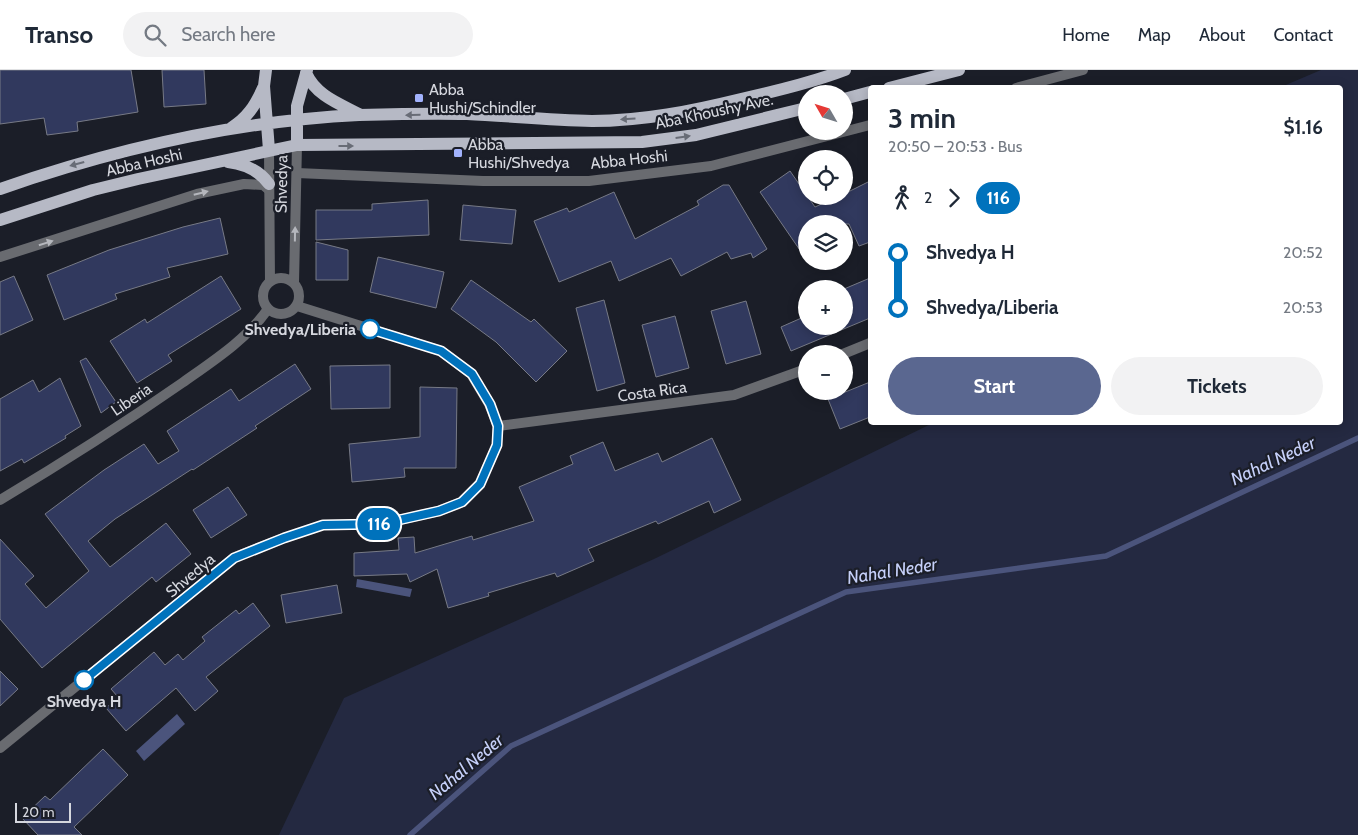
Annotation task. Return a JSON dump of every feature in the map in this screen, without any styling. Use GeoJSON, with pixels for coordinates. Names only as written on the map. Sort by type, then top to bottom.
{"type":"FeatureCollection","features":[{"type":"Feature","properties":{"kind":"main road"},"geometry":{"type":"LineString","coordinates":[[266,70],[264,86],[269,150]]}},
{"type":"Feature","properties":{"kind":"main road","name":"Aba Khoushy Ave."},"geometry":{"type":"LineString","coordinates":[[267,123],[361,115],[464,114],[593,121],[636,118],[691,111],[808,84],[845,70]]}},
{"type":"Feature","properties":{"kind":"main road"},"geometry":{"type":"LineString","coordinates":[[900,85],[959,70]]}},
{"type":"Feature","properties":{"kind":"main road"},"geometry":{"type":"LineString","coordinates":[[306,71],[315,88],[361,115]]}},
{"type":"Feature","properties":{"kind":"main road"},"geometry":{"type":"LineString","coordinates":[[297,146],[298,106],[306,71]]}},
{"type":"Feature","properties":{"kind":"main road"},"geometry":{"type":"LineString","coordinates":[[227,131],[242,121],[251,111],[264,86]]}},
{"type":"Feature","properties":{"kind":"main road"},"geometry":{"type":"LineString","coordinates":[[853,97],[868,93]]}},
{"type":"Feature","properties":{"kind":"main road","name":"Aba Khoushy Ave."},"geometry":{"type":"LineString","coordinates":[[297,146],[642,142],[696,135],[798,110]]}},
{"type":"Feature","properties":{"kind":"main road","name":"Abba Hoshi"},"geometry":{"type":"LineString","coordinates":[[0,188],[52,171],[130,150],[267,123]]}},
{"type":"Feature","properties":{"kind":"main road","name":"Abba Hoshi"},"geometry":{"type":"LineString","coordinates":[[0,220],[93,190],[269,150],[297,146]]}},
{"type":"Feature","properties":{"kind":"main road"},"geometry":{"type":"LineString","coordinates":[[223,161],[248,166],[258,172],[269,187]]}},
{"type":"Feature","properties":{"kind":"street"},"geometry":{"type":"LineString","coordinates":[[1027,85],[1083,70]]}},
{"type":"Feature","properties":{"kind":"street","name":"Abba Hoshi"},"geometry":{"type":"LineString","coordinates":[[296,174],[483,182],[588,181],[711,166],[868,126]]}},
{"type":"Feature","properties":{"kind":"street","name":"Shvedya"},"geometry":{"type":"LineString","coordinates":[[0,748],[234,558],[323,525],[381,524],[439,511],[462,502],[480,484],[497,445],[498,426],[490,404],[472,374],[441,351],[297,306],[299,294],[294,283],[297,146]]}},
{"type":"Feature","properties":{"kind":"street","name":"Shvedya"},"geometry":{"type":"LineString","coordinates":[[268,309],[264,304],[263,292],[270,282],[269,150]]}},
{"type":"Feature","properties":{"kind":"street"},"geometry":{"type":"LineString","coordinates":[[0,258],[197,194],[244,184],[269,187]]}},
{"type":"Feature","properties":{"kind":"street"},"geometry":{"type":"LineString","coordinates":[[270,282],[280,278],[294,283]]}},
{"type":"Feature","properties":{"kind":"street"},"geometry":{"type":"LineString","coordinates":[[268,309],[278,315],[283,315],[297,306]]}},
{"type":"Feature","properties":{"kind":"street","name":"Liberia"},"geometry":{"type":"LineString","coordinates":[[0,500],[147,407],[211,362],[255,327],[268,309]]}},
{"type":"Feature","properties":{"kind":"street"},"geometry":{"type":"LineString","coordinates":[[853,350],[868,344]]}},
{"type":"Feature","properties":{"kind":"street","name":"Costa Rica"},"geometry":{"type":"LineString","coordinates":[[498,426],[734,395],[798,372]]}},
{"type":"Feature","properties":{"kind":"shaded area"},"geometry":{"type":"Polygon","coordinates":[[[1321,70],[1358,70],[1358,835],[279,835],[344,698],[654,559],[929,425],[1343,425],[1343,85],[1286,85],[1321,70]]]}},
{"type":"Feature","properties":{"kind":"shaded area"},"geometry":{"type":"Polygon","coordinates":[[[357,579],[412,589],[410,597],[356,587],[357,579]]]}},
{"type":"Feature","properties":{"kind":"shaded area"},"geometry":{"type":"Polygon","coordinates":[[[177,714],[185,724],[144,761],[136,751],[177,714]]]}},
{"type":"Feature","properties":{"kind":"building"},"geometry":{"type":"Polygon","coordinates":[[[0,70],[131,70],[138,112],[77,122],[78,131],[47,135],[44,118],[0,124],[0,70]]]}},
{"type":"Feature","properties":{"kind":"building"},"geometry":{"type":"Polygon","coordinates":[[[162,70],[204,70],[206,104],[164,107],[162,70]]]}},
{"type":"Feature","properties":{"kind":"building"},"geometry":{"type":"Polygon","coordinates":[[[790,171],[798,183],[798,205],[814,205],[815,207],[819,205],[853,205],[853,190],[868,182],[868,243],[859,246],[853,233],[853,215],[798,215],[798,247],[760,192],[790,171]]]}},
{"type":"Feature","properties":{"kind":"building"},"geometry":{"type":"Polygon","coordinates":[[[723,185],[729,185],[767,249],[753,258],[751,253],[731,259],[727,252],[681,276],[671,258],[619,281],[611,261],[559,282],[534,221],[567,208],[569,212],[614,192],[635,239],[699,205],[697,201],[723,185]]]}},
{"type":"Feature","properties":{"kind":"building"},"geometry":{"type":"Polygon","coordinates":[[[428,200],[429,235],[316,240],[316,210],[372,210],[372,204],[428,200]]]}},
{"type":"Feature","properties":{"kind":"building"},"geometry":{"type":"Polygon","coordinates":[[[463,205],[516,210],[512,244],[460,240],[463,205]]]}},
{"type":"Feature","properties":{"kind":"building"},"geometry":{"type":"Polygon","coordinates":[[[220,218],[228,254],[167,268],[170,277],[115,294],[117,299],[64,320],[47,275],[109,250],[183,227],[220,218]]]}},
{"type":"Feature","properties":{"kind":"building"},"geometry":{"type":"Polygon","coordinates":[[[316,242],[348,250],[348,280],[316,280],[316,242]]]}},
{"type":"Feature","properties":{"kind":"building"},"geometry":{"type":"Polygon","coordinates":[[[378,257],[444,272],[436,308],[370,292],[378,257]]]}},
{"type":"Feature","properties":{"kind":"building"},"geometry":{"type":"Polygon","coordinates":[[[14,276],[33,320],[0,335],[0,282],[14,276]]]}},
{"type":"Feature","properties":{"kind":"building"},"geometry":{"type":"Polygon","coordinates":[[[221,276],[241,309],[168,355],[172,361],[137,383],[110,341],[145,319],[147,323],[221,276]]]}},
{"type":"Feature","properties":{"kind":"building"},"geometry":{"type":"Polygon","coordinates":[[[868,279],[868,319],[853,325],[853,285],[868,279]]]}},
{"type":"Feature","properties":{"kind":"building"},"geometry":{"type":"Polygon","coordinates":[[[471,280],[531,322],[534,319],[567,351],[536,382],[496,342],[451,309],[471,280]]]}},
{"type":"Feature","properties":{"kind":"building"},"geometry":{"type":"Polygon","coordinates":[[[604,300],[625,383],[597,391],[576,308],[604,300]]]}},
{"type":"Feature","properties":{"kind":"building"},"geometry":{"type":"Polygon","coordinates":[[[746,301],[761,354],[726,364],[711,311],[746,301]]]}},
{"type":"Feature","properties":{"kind":"building"},"geometry":{"type":"Polygon","coordinates":[[[675,316],[689,368],[656,377],[642,325],[675,316]]]}},
{"type":"Feature","properties":{"kind":"building"},"geometry":{"type":"Polygon","coordinates":[[[798,320],[798,335],[829,335],[805,345],[798,345],[798,348],[791,351],[781,327],[798,320]]]}},
{"type":"Feature","properties":{"kind":"building"},"geometry":{"type":"Polygon","coordinates":[[[86,358],[116,402],[101,413],[80,361],[86,358]]]}},
{"type":"Feature","properties":{"kind":"building"},"geometry":{"type":"Polygon","coordinates":[[[295,364],[311,389],[255,426],[257,428],[115,519],[88,541],[110,567],[166,523],[191,554],[156,582],[152,577],[42,668],[0,619],[0,539],[34,576],[25,584],[46,608],[89,571],[45,514],[104,470],[144,444],[158,464],[179,451],[167,431],[231,389],[239,401],[295,364]]]}},
{"type":"Feature","properties":{"kind":"building"},"geometry":{"type":"Polygon","coordinates":[[[390,365],[390,408],[331,409],[330,366],[390,365]]]}},
{"type":"Feature","properties":{"kind":"building"},"geometry":{"type":"Polygon","coordinates":[[[60,378],[81,426],[65,436],[66,438],[24,463],[22,459],[0,471],[0,399],[33,380],[39,392],[60,378]]]}},
{"type":"Feature","properties":{"kind":"building"},"geometry":{"type":"Polygon","coordinates":[[[868,383],[868,418],[840,429],[828,400],[853,400],[853,389],[868,383]]]}},
{"type":"Feature","properties":{"kind":"building"},"geometry":{"type":"Polygon","coordinates":[[[420,387],[457,388],[456,468],[404,468],[405,477],[352,482],[349,444],[420,437],[420,387]]]}},
{"type":"Feature","properties":{"kind":"building"},"geometry":{"type":"Polygon","coordinates":[[[712,438],[741,500],[714,513],[709,501],[658,524],[656,521],[588,549],[594,561],[557,577],[555,573],[488,593],[489,596],[448,608],[437,569],[410,582],[407,574],[354,576],[354,553],[399,550],[398,538],[414,537],[415,553],[472,536],[473,540],[534,521],[519,487],[573,464],[570,456],[603,442],[615,471],[658,453],[662,462],[712,438]]]}},
{"type":"Feature","properties":{"kind":"building"},"geometry":{"type":"Polygon","coordinates":[[[228,487],[247,515],[211,538],[193,510],[228,487]]]}},
{"type":"Feature","properties":{"kind":"building"},"geometry":{"type":"Polygon","coordinates":[[[337,585],[342,613],[286,623],[281,595],[337,585]]]}},
{"type":"Feature","properties":{"kind":"building"},"geometry":{"type":"Polygon","coordinates":[[[253,603],[270,626],[206,677],[218,691],[195,711],[176,688],[126,731],[106,708],[118,697],[111,689],[154,652],[165,665],[178,654],[183,660],[205,641],[202,637],[236,610],[239,614],[253,603]]]}},
{"type":"Feature","properties":{"kind":"building"},"geometry":{"type":"Polygon","coordinates":[[[0,671],[18,689],[0,706],[0,671]]]}},
{"type":"Feature","properties":{"kind":"building"},"geometry":{"type":"Polygon","coordinates":[[[103,749],[128,775],[74,827],[82,835],[38,835],[22,818],[45,796],[50,800],[103,749]]]}},
{"type":"Feature","properties":{"kind":"waterway","name":"Nahal Neder"},"geometry":{"type":"LineString","coordinates":[[410,835],[511,746],[846,592],[1106,556],[1358,438]]}},
{"type":"Feature","properties":{"kind":"bus line","name":"116"},"geometry":{"type":"LineString","coordinates":[[84,680],[234,558],[323,525],[381,524],[439,511],[462,502],[480,484],[497,445],[498,426],[490,404],[472,374],[441,351],[370,329]]}},
{"type":"Feature","properties":{"kind":"place","name":"Abba Hushi/Schindler"},"geometry":{"type":"Point","coordinates":[419,98]}},
{"type":"Feature","properties":{"kind":"place","name":"Abba Hushi/Shvedya"},"geometry":{"type":"Point","coordinates":[458,153]}},
{"type":"Feature","properties":{"kind":"place","name":"Shvedya/Liberia"},"geometry":{"type":"Point","coordinates":[370,329]}},
{"type":"Feature","properties":{"kind":"place","name":"Shvedya H"},"geometry":{"type":"Point","coordinates":[84,680]}}]}
